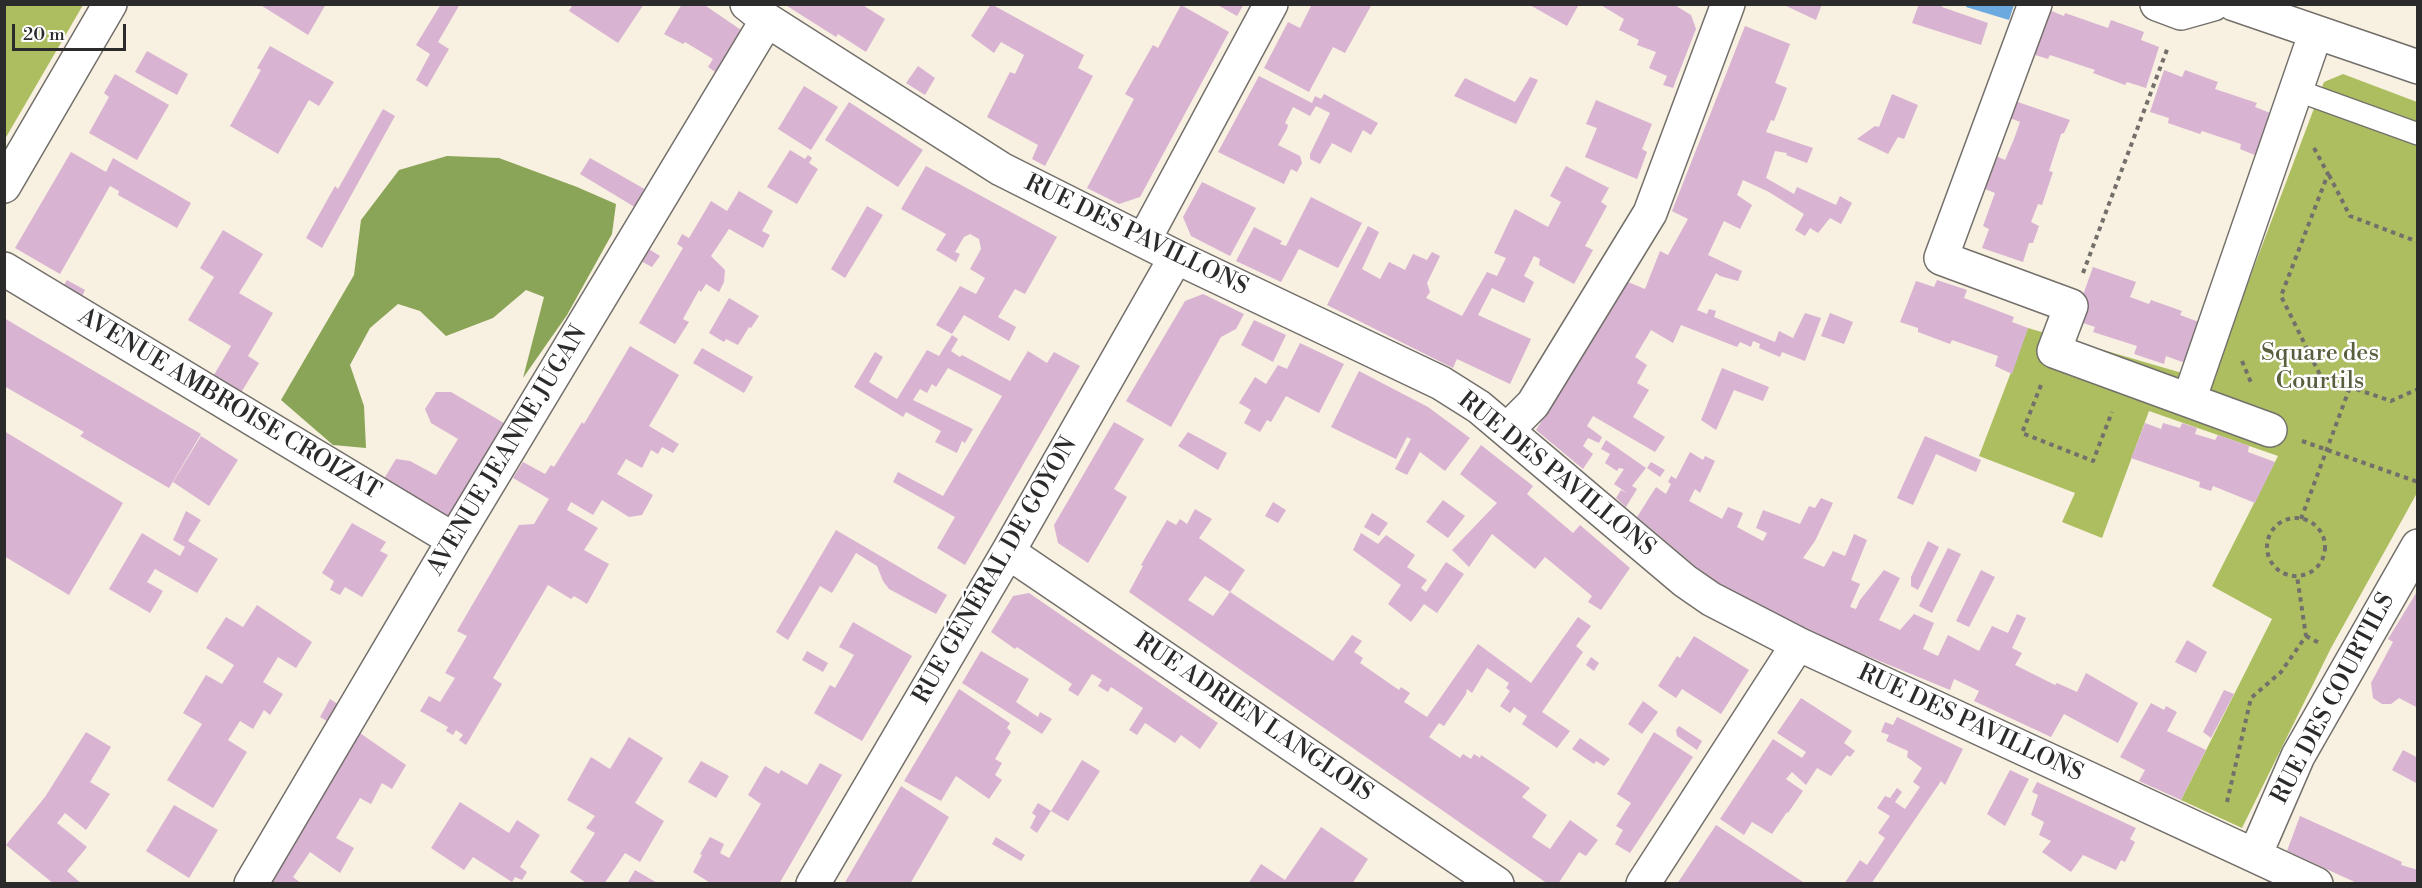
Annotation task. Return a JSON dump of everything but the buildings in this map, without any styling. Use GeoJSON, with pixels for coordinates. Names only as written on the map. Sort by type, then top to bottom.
{"type":"FeatureCollection","features":[{"type":"Feature","properties":{"kind":"street"},"geometry":{"type":"LineString","coordinates":[[4,186],[110,4]]}},
{"type":"Feature","properties":{"kind":"street"},"geometry":{"type":"LineString","coordinates":[[1144,240],[1271,4]]}},
{"type":"Feature","properties":{"kind":"street"},"geometry":{"type":"LineString","coordinates":[[1507,430],[1533,404],[1650,213],[1728,4]]}},
{"type":"Feature","properties":{"kind":"street"},"geometry":{"type":"LineString","coordinates":[[2035,4],[1941,258],[2071,306],[2054,351],[2270,429]]}},
{"type":"Feature","properties":{"kind":"street"},"geometry":{"type":"LineString","coordinates":[[2169,9],[2213,4]]}},
{"type":"Feature","properties":{"kind":"street"},"geometry":{"type":"LineString","coordinates":[[2234,4],[2418,67]]}},
{"type":"Feature","properties":{"kind":"street","name":"RUE DES PAVILLONS"},"geometry":{"type":"LineString","coordinates":[[757,12],[1001,169],[1176,257],[1441,383],[1479,407],[1685,581],[1711,600],[1798,644],[2316,884]]}},
{"type":"Feature","properties":{"kind":"street","name":"AVENUE JEANNE JUGAN"},"geometry":{"type":"LineString","coordinates":[[251,884],[454,540],[757,12]]}},
{"type":"Feature","properties":{"kind":"street"},"geometry":{"type":"LineString","coordinates":[[2189,400],[2316,32]]}},
{"type":"Feature","properties":{"kind":"street","name":"RUE GÉNÉRAL DE GOYON"},"geometry":{"type":"LineString","coordinates":[[813,884],[1008,552],[1176,257]]}},
{"type":"Feature","properties":{"kind":"street","name":"AVENUE AMBROISE CROIZAT"},"geometry":{"type":"LineString","coordinates":[[4,269],[454,540]]}},
{"type":"Feature","properties":{"kind":"street","name":"RUE DES COURTILS"},"geometry":{"type":"LineString","coordinates":[[2255,855],[2298,756],[2418,546]]}},
{"type":"Feature","properties":{"kind":"street","name":"RUE ADRIEN LANGLOIS"},"geometry":{"type":"LineString","coordinates":[[1008,552],[1497,884]]}},
{"type":"Feature","properties":{"kind":"street"},"geometry":{"type":"LineString","coordinates":[[1643,884],[1798,644]]}},
{"type":"Feature","properties":{"kind":"lane"},"geometry":{"type":"LineString","coordinates":[[2294,98],[2418,134]]}},
{"type":"Feature","properties":{"kind":"path"},"geometry":{"type":"LineString","coordinates":[[2071,306],[2169,9]]}},
{"type":"Feature","properties":{"kind":"path"},"geometry":{"type":"LineString","coordinates":[[2294,98],[2328,174],[2350,216],[2418,242]]}},
{"type":"Feature","properties":{"kind":"path"},"geometry":{"type":"LineString","coordinates":[[2328,174],[2282,296],[2321,377],[2391,401],[2418,389]]}},
{"type":"Feature","properties":{"kind":"path"},"geometry":{"type":"LineString","coordinates":[[2221,309],[2270,429],[2418,482]]}},
{"type":"Feature","properties":{"kind":"path"},"geometry":{"type":"LineString","coordinates":[[2054,351],[2022,433],[2093,461],[2126,377]]}},
{"type":"Feature","properties":{"kind":"path"},"geometry":{"type":"LineString","coordinates":[[2301,519],[2350,387]]}},
{"type":"Feature","properties":{"kind":"path"},"geometry":{"type":"LineString","coordinates":[[2291,518],[2301,519],[2308,520],[2319,530],[2324,542],[2324,551],[2320,562],[2313,570],[2297,576],[2285,574],[2273,565],[2267,551],[2267,542],[2271,531],[2280,523],[2291,518]]}},
{"type":"Feature","properties":{"kind":"path"},"geometry":{"type":"LineString","coordinates":[[2217,838],[2241,748],[2251,698],[2281,672],[2306,636],[2297,576]]}},
{"type":"Feature","properties":{"kind":"green space"},"geometry":{"type":"Polygon","coordinates":[[[4,5],[83,5],[5,139],[4,5]]]}},
{"type":"Feature","properties":{"kind":"green space","name":"Square des Courtils"},"geometry":{"type":"Polygon","coordinates":[[[2343,74],[2417,102],[2417,493],[2331,648],[2242,828],[2181,800],[2272,619],[2212,586],[2278,456],[2149,411],[2102,538],[2062,522],[2075,493],[1979,456],[2028,328],[2182,373],[2218,362],[2324,82],[2343,74]]]}},
{"type":"Feature","properties":{"kind":"green space"},"geometry":{"type":"Polygon","coordinates":[[[447,156],[499,158],[616,204],[612,234],[567,315],[523,378],[544,297],[526,290],[493,318],[446,336],[420,311],[398,304],[370,328],[350,365],[364,406],[366,448],[333,445],[281,400],[354,275],[361,220],[399,170],[447,156]]]}},
{"type":"Feature","properties":{"kind":"water"},"geometry":{"type":"Polygon","coordinates":[[[1967,4],[2014,5],[2009,20],[1966,7],[1967,4]]]}}]}
